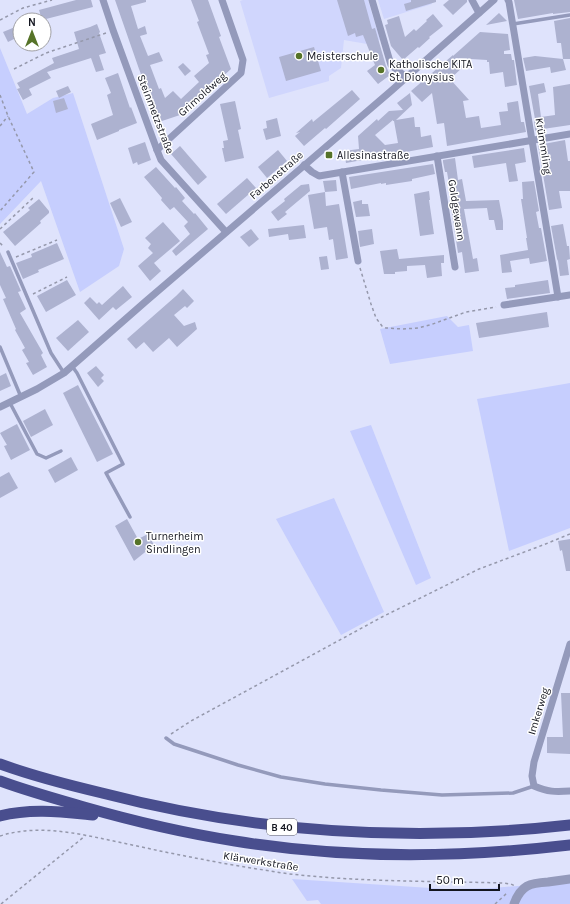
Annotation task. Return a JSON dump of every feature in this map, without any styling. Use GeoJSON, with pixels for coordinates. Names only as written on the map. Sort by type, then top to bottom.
{"type":"FeatureCollection","features":[{"type":"Feature","properties":{"kind":"highway","name":"B 40"},"geometry":{"type":"LineString","coordinates":[[0,764],[68,785],[133,801],[190,813],[288,828],[376,833],[438,834],[485,832],[570,825]]}},
{"type":"Feature","properties":{"kind":"highway","name":"B 40"},"geometry":{"type":"LineString","coordinates":[[0,781],[122,818],[180,831],[287,848],[383,854],[485,853],[570,845]]}},
{"type":"Feature","properties":{"kind":"highway"},"geometry":{"type":"LineString","coordinates":[[0,816],[22,812],[57,811],[122,818]]}},
{"type":"Feature","properties":{"kind":"street","name":"Steinmetzstraße"},"geometry":{"type":"LineString","coordinates":[[104,0],[113,30],[161,160],[226,232]]}},
{"type":"Feature","properties":{"kind":"street","name":"Grimoldweg"},"geometry":{"type":"LineString","coordinates":[[157,150],[241,73],[243,60],[222,0]]}},
{"type":"Feature","properties":{"kind":"street"},"geometry":{"type":"LineString","coordinates":[[372,0],[391,65],[406,77]]}},
{"type":"Feature","properties":{"kind":"street"},"geometry":{"type":"LineString","coordinates":[[472,0],[479,13]]}},
{"type":"Feature","properties":{"kind":"street","name":"Farbenstraße"},"geometry":{"type":"LineString","coordinates":[[0,407],[22,397],[64,373],[494,0]]}},
{"type":"Feature","properties":{"kind":"street","name":"Krümmling"},"geometry":{"type":"LineString","coordinates":[[508,0],[558,296]]}},
{"type":"Feature","properties":{"kind":"street"},"geometry":{"type":"LineString","coordinates":[[304,165],[319,176],[570,134]]}},
{"type":"Feature","properties":{"kind":"street","name":"Goldgewann"},"geometry":{"type":"LineString","coordinates":[[437,156],[455,267]]}},
{"type":"Feature","properties":{"kind":"street"},"geometry":{"type":"LineString","coordinates":[[342,172],[358,261]]}},
{"type":"Feature","properties":{"kind":"street"},"geometry":{"type":"LineString","coordinates":[[504,305],[570,295]]}},
{"type":"Feature","properties":{"kind":"street","name":"Imkerweg"},"geometry":{"type":"LineString","coordinates":[[534,786],[532,776],[534,762],[570,644]]}},
{"type":"Feature","properties":{"kind":"street"},"geometry":{"type":"LineString","coordinates":[[534,786],[544,790],[556,792],[570,791]]}},
{"type":"Feature","properties":{"kind":"street"},"geometry":{"type":"LineString","coordinates":[[514,904],[517,896],[527,885],[570,879]]}},
{"type":"Feature","properties":{"kind":"lane"},"geometry":{"type":"LineString","coordinates":[[513,24],[570,15]]}},
{"type":"Feature","properties":{"kind":"lane"},"geometry":{"type":"LineString","coordinates":[[8,252],[51,353],[64,373]]}},
{"type":"Feature","properties":{"kind":"lane"},"geometry":{"type":"LineString","coordinates":[[0,347],[22,397]]}},
{"type":"Feature","properties":{"kind":"lane"},"geometry":{"type":"LineString","coordinates":[[72,366],[77,373],[123,464],[106,473],[130,517]]}},
{"type":"Feature","properties":{"kind":"lane"},"geometry":{"type":"LineString","coordinates":[[10,403],[37,454],[46,458],[61,451]]}},
{"type":"Feature","properties":{"kind":"lane"},"geometry":{"type":"LineString","coordinates":[[166,738],[174,744],[274,775],[325,784],[442,795],[513,793],[534,786]]}},
{"type":"Feature","properties":{"kind":"path"},"geometry":{"type":"LineString","coordinates":[[0,20],[23,8],[52,0]]}},
{"type":"Feature","properties":{"kind":"path"},"geometry":{"type":"LineString","coordinates":[[14,69],[46,53],[113,30]]}},
{"type":"Feature","properties":{"kind":"path"},"geometry":{"type":"LineString","coordinates":[[0,95],[34,172],[0,210]]}},
{"type":"Feature","properties":{"kind":"path"},"geometry":{"type":"LineString","coordinates":[[0,126],[8,116]]}},
{"type":"Feature","properties":{"kind":"path"},"geometry":{"type":"LineString","coordinates":[[0,230],[34,197]]}},
{"type":"Feature","properties":{"kind":"path"},"geometry":{"type":"LineString","coordinates":[[11,259],[57,240]]}},
{"type":"Feature","properties":{"kind":"path"},"geometry":{"type":"LineString","coordinates":[[358,261],[376,318],[382,326],[386,328],[403,330],[430,325],[466,312],[504,305]]}},
{"type":"Feature","properties":{"kind":"path"},"geometry":{"type":"LineString","coordinates":[[27,297],[67,277]]}},
{"type":"Feature","properties":{"kind":"path"},"geometry":{"type":"LineString","coordinates":[[166,738],[191,721],[389,613],[479,569],[570,534]]}},
{"type":"Feature","properties":{"kind":"path","name":"Klärwerkstraße"},"geometry":{"type":"LineString","coordinates":[[0,836],[23,831],[43,830],[86,835],[184,856],[299,875],[401,881],[502,883],[512,884],[522,890]]}},
{"type":"Feature","properties":{"kind":"path"},"geometry":{"type":"LineString","coordinates":[[1,904],[86,835]]}},
{"type":"Feature","properties":{"kind":"shaded area","name":"Meisterschule"},"geometry":{"type":"Polygon","coordinates":[[[368,0],[380,40],[367,44],[344,40],[341,68],[329,76],[329,81],[269,98],[240,1],[368,0]]]}},
{"type":"Feature","properties":{"kind":"shaded area","name":"Meisterschule"},"geometry":{"type":"Polygon","coordinates":[[[378,0],[430,0],[432,4],[384,19],[378,0]]]}},
{"type":"Feature","properties":{"kind":"shaded area"},"geometry":{"type":"Polygon","coordinates":[[[0,48],[27,114],[53,98],[73,93],[124,249],[119,266],[80,292],[41,181],[0,224],[0,48]]]}},
{"type":"Feature","properties":{"kind":"shaded area"},"geometry":{"type":"Polygon","coordinates":[[[447,316],[458,327],[469,325],[473,351],[390,364],[380,329],[447,316]]]}},
{"type":"Feature","properties":{"kind":"shaded area"},"geometry":{"type":"Polygon","coordinates":[[[570,383],[570,528],[509,551],[477,399],[570,383]]]}},
{"type":"Feature","properties":{"kind":"shaded area"},"geometry":{"type":"Polygon","coordinates":[[[371,425],[431,578],[416,585],[350,431],[371,425]]]}},
{"type":"Feature","properties":{"kind":"shaded area"},"geometry":{"type":"Polygon","coordinates":[[[334,498],[384,612],[341,635],[276,519],[334,498]]]}},
{"type":"Feature","properties":{"kind":"shaded area"},"geometry":{"type":"Polygon","coordinates":[[[292,879],[446,889],[492,888],[570,882],[570,904],[321,904],[318,900],[307,901],[292,879]]]}},
{"type":"Feature","properties":{"kind":"building"},"geometry":{"type":"Polygon","coordinates":[[[76,0],[91,0],[93,7],[52,17],[52,12],[40,12],[39,10],[76,0]]]}},
{"type":"Feature","properties":{"kind":"building"},"geometry":{"type":"Polygon","coordinates":[[[115,0],[146,0],[146,2],[131,6],[138,29],[145,26],[147,34],[140,36],[148,56],[159,52],[163,61],[150,65],[159,89],[161,88],[165,98],[173,91],[181,99],[199,82],[194,76],[209,63],[206,55],[209,54],[197,22],[199,21],[191,0],[208,0],[221,36],[219,37],[231,69],[180,115],[159,122],[115,0]]]}},
{"type":"Feature","properties":{"kind":"building"},"geometry":{"type":"Polygon","coordinates":[[[337,0],[364,0],[372,29],[375,28],[390,75],[378,84],[367,71],[375,65],[363,35],[356,37],[355,33],[348,36],[337,0]]]}},
{"type":"Feature","properties":{"kind":"building"},"geometry":{"type":"Polygon","coordinates":[[[411,0],[436,0],[436,2],[406,11],[404,4],[411,2],[411,0]]]}},
{"type":"Feature","properties":{"kind":"building"},"geometry":{"type":"Polygon","coordinates":[[[449,0],[467,0],[467,2],[453,15],[443,5],[449,0]]]}},
{"type":"Feature","properties":{"kind":"building"},"geometry":{"type":"Polygon","coordinates":[[[514,0],[570,0],[570,12],[553,13],[518,19],[514,0]]]}},
{"type":"Feature","properties":{"kind":"building"},"geometry":{"type":"Polygon","coordinates":[[[499,13],[507,21],[486,25],[499,13]]]}},
{"type":"Feature","properties":{"kind":"building"},"geometry":{"type":"Polygon","coordinates":[[[433,14],[443,26],[429,37],[430,38],[419,48],[418,47],[403,60],[391,46],[385,25],[388,24],[387,20],[399,16],[405,37],[414,29],[416,31],[433,14]]]}},
{"type":"Feature","properties":{"kind":"building"},"geometry":{"type":"Polygon","coordinates":[[[570,18],[570,59],[563,59],[561,43],[557,43],[554,21],[570,18]]]}},
{"type":"Feature","properties":{"kind":"building"},"geometry":{"type":"Polygon","coordinates":[[[97,24],[106,53],[99,55],[104,70],[96,72],[91,58],[47,72],[51,78],[29,89],[32,95],[23,100],[17,89],[20,88],[17,83],[54,63],[52,58],[79,49],[74,32],[97,24]]]}},
{"type":"Feature","properties":{"kind":"building"},"geometry":{"type":"Polygon","coordinates":[[[12,28],[12,40],[8,42],[3,32],[12,28]]]}},
{"type":"Feature","properties":{"kind":"building"},"geometry":{"type":"Polygon","coordinates":[[[480,32],[508,34],[510,50],[504,51],[504,54],[511,54],[512,60],[514,60],[517,85],[505,87],[503,72],[490,74],[489,62],[487,62],[487,60],[455,58],[463,67],[450,79],[469,100],[463,101],[466,118],[479,116],[481,128],[501,125],[499,112],[508,111],[507,103],[518,101],[521,122],[524,122],[526,132],[447,146],[444,123],[437,124],[432,93],[422,102],[411,91],[480,32]]]}},
{"type":"Feature","properties":{"kind":"building"},"geometry":{"type":"Polygon","coordinates":[[[314,47],[321,71],[286,81],[279,57],[314,47]]]}},
{"type":"Feature","properties":{"kind":"building"},"geometry":{"type":"Polygon","coordinates":[[[535,56],[563,59],[566,70],[551,73],[550,67],[526,71],[523,58],[535,56]]]}},
{"type":"Feature","properties":{"kind":"building"},"geometry":{"type":"Polygon","coordinates":[[[183,63],[191,71],[185,76],[178,67],[183,63]]]}},
{"type":"Feature","properties":{"kind":"building"},"geometry":{"type":"Polygon","coordinates":[[[118,73],[130,108],[131,107],[137,123],[97,140],[91,124],[113,115],[107,95],[111,93],[105,78],[118,73]]]}},
{"type":"Feature","properties":{"kind":"building"},"geometry":{"type":"Polygon","coordinates":[[[544,83],[546,92],[538,94],[541,117],[555,115],[553,87],[570,84],[570,125],[543,129],[543,132],[537,133],[536,130],[535,131],[535,119],[529,86],[544,83]]]}},
{"type":"Feature","properties":{"kind":"building"},"geometry":{"type":"Polygon","coordinates":[[[68,86],[71,92],[59,98],[56,91],[68,86]]]}},
{"type":"Feature","properties":{"kind":"building"},"geometry":{"type":"Polygon","coordinates":[[[352,90],[360,99],[304,146],[295,136],[300,132],[296,133],[312,119],[313,122],[352,90]]]}},
{"type":"Feature","properties":{"kind":"building"},"geometry":{"type":"Polygon","coordinates":[[[410,93],[412,105],[396,120],[414,117],[415,127],[420,127],[421,137],[431,135],[433,147],[346,163],[344,151],[359,149],[358,136],[377,119],[378,121],[389,111],[403,110],[397,103],[410,93]],[[393,121],[375,135],[385,145],[398,143],[393,121]]]}},
{"type":"Feature","properties":{"kind":"building"},"geometry":{"type":"Polygon","coordinates":[[[64,98],[68,109],[56,113],[53,101],[64,98]]]}},
{"type":"Feature","properties":{"kind":"building"},"geometry":{"type":"Polygon","coordinates":[[[235,101],[241,129],[238,130],[244,158],[225,162],[222,148],[224,148],[223,141],[228,140],[220,104],[235,101]]]}},
{"type":"Feature","properties":{"kind":"building"},"geometry":{"type":"Polygon","coordinates":[[[277,118],[281,136],[266,140],[263,129],[267,128],[266,121],[277,118]]]}},
{"type":"Feature","properties":{"kind":"building"},"geometry":{"type":"Polygon","coordinates":[[[565,140],[568,161],[570,161],[570,191],[559,191],[562,208],[549,210],[538,145],[565,140]]]}},
{"type":"Feature","properties":{"kind":"building"},"geometry":{"type":"Polygon","coordinates":[[[145,142],[151,160],[138,165],[137,162],[133,164],[128,148],[145,142]]]}},
{"type":"Feature","properties":{"kind":"building"},"geometry":{"type":"Polygon","coordinates":[[[180,146],[207,177],[198,185],[171,154],[180,146]]]}},
{"type":"Feature","properties":{"kind":"building"},"geometry":{"type":"Polygon","coordinates":[[[524,148],[526,162],[515,164],[518,181],[509,182],[506,163],[474,168],[472,156],[524,148]]]}},
{"type":"Feature","properties":{"kind":"building"},"geometry":{"type":"Polygon","coordinates":[[[278,150],[287,161],[267,178],[258,167],[278,150]]]}},
{"type":"Feature","properties":{"kind":"building"},"geometry":{"type":"Polygon","coordinates":[[[455,158],[458,180],[462,179],[466,201],[499,200],[503,230],[496,230],[494,220],[489,220],[487,208],[464,209],[473,259],[477,258],[479,271],[465,273],[462,252],[458,253],[450,203],[452,202],[447,172],[445,172],[443,162],[443,160],[455,158]]]}},
{"type":"Feature","properties":{"kind":"building"},"geometry":{"type":"Polygon","coordinates":[[[433,164],[435,174],[412,179],[412,181],[386,185],[386,183],[381,183],[351,189],[349,177],[433,164]]]}},
{"type":"Feature","properties":{"kind":"building"},"geometry":{"type":"Polygon","coordinates":[[[156,167],[175,188],[176,187],[185,198],[182,201],[194,214],[195,213],[208,229],[176,256],[172,251],[190,234],[184,226],[188,222],[174,207],[170,210],[144,177],[156,167]]]}},
{"type":"Feature","properties":{"kind":"building"},"geometry":{"type":"Polygon","coordinates":[[[247,178],[256,188],[226,214],[217,204],[247,178]]]}},
{"type":"Feature","properties":{"kind":"building"},"geometry":{"type":"Polygon","coordinates":[[[336,180],[337,191],[325,192],[323,181],[336,180]]]}},
{"type":"Feature","properties":{"kind":"building"},"geometry":{"type":"Polygon","coordinates":[[[534,181],[539,211],[536,212],[539,228],[541,228],[547,261],[530,264],[529,258],[510,261],[512,272],[502,273],[500,255],[528,250],[521,199],[523,199],[522,182],[534,181]]]}},
{"type":"Feature","properties":{"kind":"building"},"geometry":{"type":"Polygon","coordinates":[[[309,184],[310,191],[285,212],[287,214],[278,221],[271,212],[301,185],[309,184]]]}},
{"type":"Feature","properties":{"kind":"building"},"geometry":{"type":"Polygon","coordinates":[[[429,191],[434,234],[420,236],[414,194],[429,191]]]}},
{"type":"Feature","properties":{"kind":"building"},"geometry":{"type":"Polygon","coordinates":[[[325,192],[326,206],[339,204],[348,258],[336,260],[333,239],[329,240],[327,227],[314,229],[308,195],[325,192]]]}},
{"type":"Feature","properties":{"kind":"building"},"geometry":{"type":"Polygon","coordinates":[[[120,198],[132,222],[121,227],[110,203],[120,198]]]}},
{"type":"Feature","properties":{"kind":"building"},"geometry":{"type":"Polygon","coordinates":[[[39,199],[49,213],[40,221],[41,223],[15,246],[3,232],[30,210],[28,208],[39,199]]]}},
{"type":"Feature","properties":{"kind":"building"},"geometry":{"type":"Polygon","coordinates":[[[362,200],[362,204],[368,204],[370,216],[356,217],[353,202],[362,200]]]}},
{"type":"Feature","properties":{"kind":"building"},"geometry":{"type":"Polygon","coordinates":[[[163,222],[180,241],[154,263],[161,271],[150,281],[138,266],[153,253],[148,248],[151,244],[145,238],[163,222]]]}},
{"type":"Feature","properties":{"kind":"building"},"geometry":{"type":"Polygon","coordinates":[[[563,224],[567,246],[569,246],[570,259],[567,260],[569,275],[560,276],[551,226],[563,224]]]}},
{"type":"Feature","properties":{"kind":"building"},"geometry":{"type":"Polygon","coordinates":[[[304,225],[306,238],[289,240],[288,234],[269,237],[268,229],[304,225]]]}},
{"type":"Feature","properties":{"kind":"building"},"geometry":{"type":"Polygon","coordinates":[[[251,229],[259,239],[249,247],[240,237],[251,229]]]}},
{"type":"Feature","properties":{"kind":"building"},"geometry":{"type":"Polygon","coordinates":[[[372,229],[374,244],[360,247],[358,231],[372,229]]]}},
{"type":"Feature","properties":{"kind":"building"},"geometry":{"type":"Polygon","coordinates":[[[57,243],[64,259],[38,270],[39,272],[23,279],[16,263],[32,257],[31,254],[57,243]]]}},
{"type":"Feature","properties":{"kind":"building"},"geometry":{"type":"Polygon","coordinates":[[[397,249],[399,259],[444,255],[444,263],[441,263],[442,276],[427,278],[425,265],[407,266],[407,271],[395,272],[395,274],[384,274],[380,251],[397,249]]]}},
{"type":"Feature","properties":{"kind":"building"},"geometry":{"type":"Polygon","coordinates":[[[0,252],[7,267],[10,266],[21,291],[18,292],[26,309],[20,313],[43,353],[41,355],[47,367],[33,375],[26,363],[29,362],[22,350],[25,348],[15,330],[16,329],[3,299],[6,298],[0,285],[0,252]]]}},
{"type":"Feature","properties":{"kind":"building"},"geometry":{"type":"Polygon","coordinates":[[[327,256],[329,269],[321,270],[319,257],[327,256]]]}},
{"type":"Feature","properties":{"kind":"building"},"geometry":{"type":"Polygon","coordinates":[[[67,280],[76,295],[46,312],[37,296],[67,280]]]}},
{"type":"Feature","properties":{"kind":"building"},"geometry":{"type":"Polygon","coordinates":[[[548,280],[550,293],[507,299],[505,288],[548,280]]]}},
{"type":"Feature","properties":{"kind":"building"},"geometry":{"type":"Polygon","coordinates":[[[123,286],[132,297],[116,310],[113,307],[99,320],[84,303],[90,297],[97,304],[99,302],[102,305],[123,286]]]}},
{"type":"Feature","properties":{"kind":"building"},"geometry":{"type":"Polygon","coordinates":[[[183,289],[194,301],[187,308],[185,306],[174,315],[184,326],[195,322],[197,329],[177,347],[169,338],[153,352],[144,342],[136,349],[127,339],[183,289]]]}},
{"type":"Feature","properties":{"kind":"building"},"geometry":{"type":"Polygon","coordinates":[[[547,312],[549,327],[479,338],[476,323],[547,312]]]}},
{"type":"Feature","properties":{"kind":"building"},"geometry":{"type":"Polygon","coordinates":[[[78,320],[89,332],[68,351],[56,338],[78,320]]]}},
{"type":"Feature","properties":{"kind":"building"},"geometry":{"type":"Polygon","coordinates":[[[96,366],[104,375],[101,378],[104,381],[98,387],[87,373],[96,366]]]}},
{"type":"Feature","properties":{"kind":"building"},"geometry":{"type":"Polygon","coordinates":[[[6,373],[11,386],[0,391],[0,376],[6,373]]]}},
{"type":"Feature","properties":{"kind":"building"},"geometry":{"type":"Polygon","coordinates":[[[78,385],[113,454],[97,462],[63,393],[78,385]]]}},
{"type":"Feature","properties":{"kind":"building"},"geometry":{"type":"Polygon","coordinates":[[[45,409],[53,425],[31,437],[23,421],[45,409]]]}},
{"type":"Feature","properties":{"kind":"building"},"geometry":{"type":"Polygon","coordinates":[[[17,424],[30,450],[11,460],[4,446],[7,445],[0,433],[17,424]]]}},
{"type":"Feature","properties":{"kind":"building"},"geometry":{"type":"Polygon","coordinates":[[[71,457],[78,470],[55,483],[48,470],[71,457]]]}},
{"type":"Feature","properties":{"kind":"building"},"geometry":{"type":"Polygon","coordinates":[[[9,472],[18,488],[0,498],[0,477],[9,472]]]}},
{"type":"Feature","properties":{"kind":"building","name":"Turnerheim Sindlingen"},"geometry":{"type":"Polygon","coordinates":[[[127,519],[138,539],[148,534],[154,545],[134,561],[115,526],[127,519]]]}},
{"type":"Feature","properties":{"kind":"building"},"geometry":{"type":"Polygon","coordinates":[[[570,539],[570,571],[566,571],[562,550],[560,551],[558,541],[570,539]]]}},
{"type":"Feature","properties":{"kind":"building"},"geometry":{"type":"Polygon","coordinates":[[[561,693],[570,693],[570,754],[547,753],[547,737],[563,737],[561,693]]]}},
{"type":"Feature","properties":{"kind":"place","name":"Meisterschule"},"geometry":{"type":"Point","coordinates":[299,56]}},
{"type":"Feature","properties":{"kind":"place","name":"Katholische KITA St. Dionysius"},"geometry":{"type":"Point","coordinates":[381,70]}},
{"type":"Feature","properties":{"kind":"place","name":"Allesinastraße"},"geometry":{"type":"Point","coordinates":[329,155]}},
{"type":"Feature","properties":{"kind":"place","name":"Turnerheim Sindlingen"},"geometry":{"type":"Point","coordinates":[138,542]}}]}
